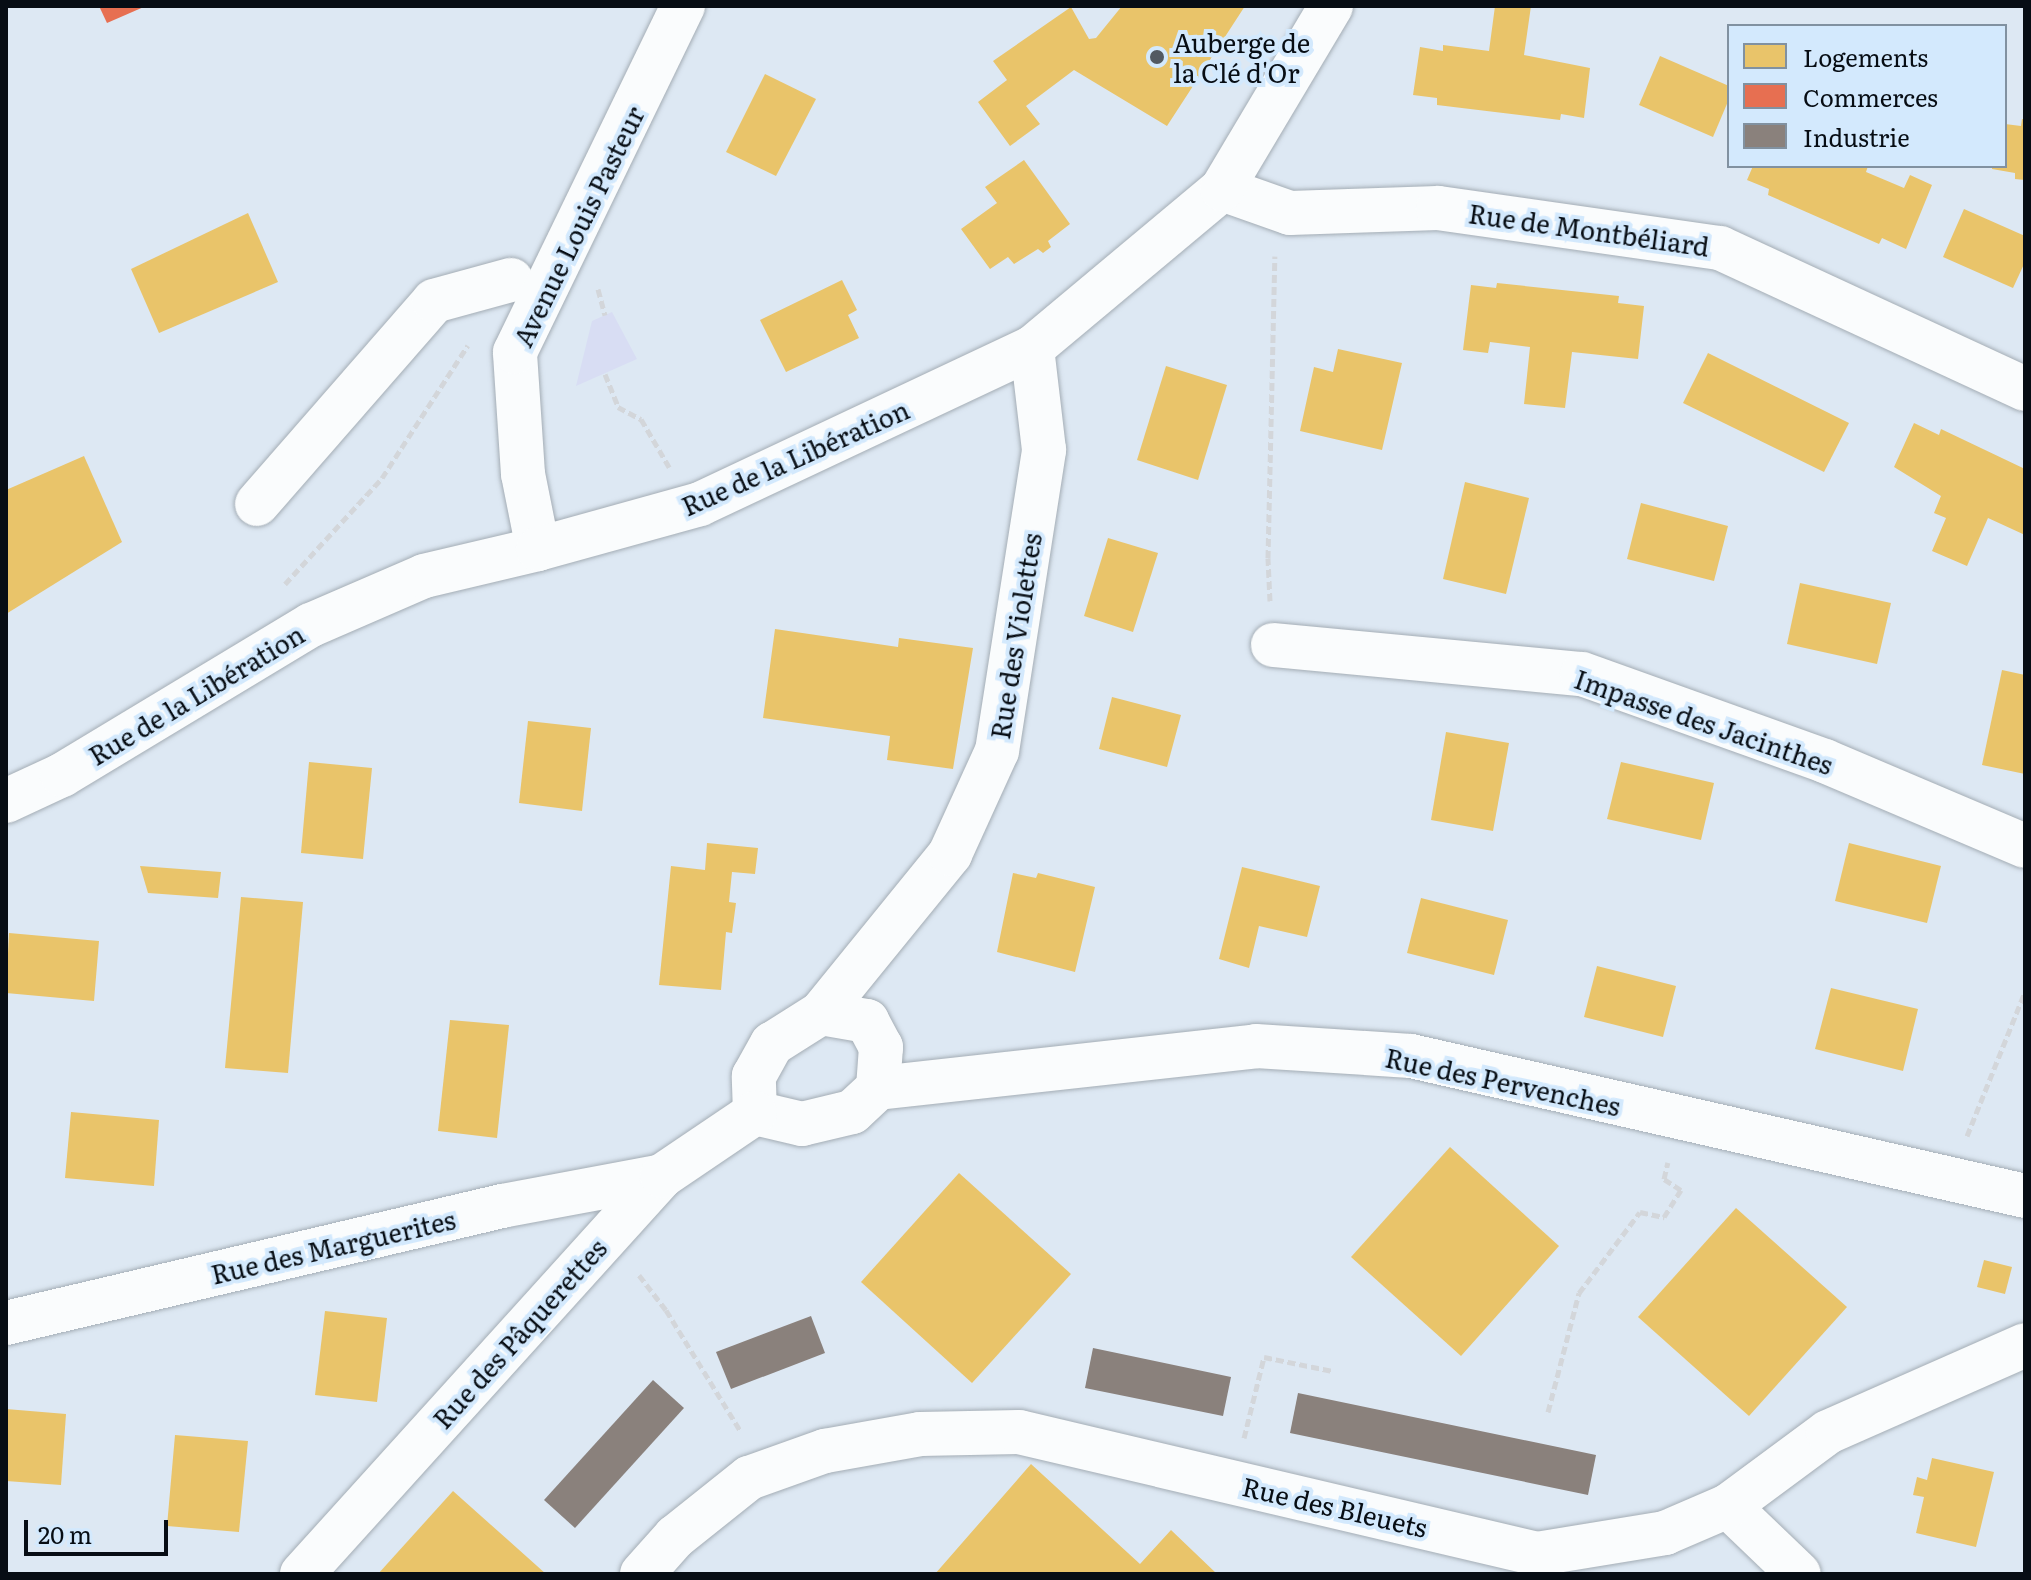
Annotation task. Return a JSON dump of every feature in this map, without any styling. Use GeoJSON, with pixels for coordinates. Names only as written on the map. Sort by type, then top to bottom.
{"type":"FeatureCollection","features":[{"type":"Feature","properties":{"kind":"street","name":"Avenue Louis Pasteur"},"geometry":{"type":"LineString","coordinates":[[538,549],[523,474],[515,352],[683,6]]}},
{"type":"Feature","properties":{"kind":"street","name":"Rue de la Libération"},"geometry":{"type":"LineString","coordinates":[[6,801],[62,775],[311,625],[424,576],[538,549],[700,504],[1032,348],[1222,189],[1331,6]]}},
{"type":"Feature","properties":{"kind":"street","name":"Rue de Montbéliard"},"geometry":{"type":"LineString","coordinates":[[1222,189],[1290,213],[1438,208],[1720,248],[2025,389]]}},
{"type":"Feature","properties":{"kind":"street"},"geometry":{"type":"LineString","coordinates":[[257,504],[434,301],[511,280]]}},
{"type":"Feature","properties":{"kind":"street","name":"Rue des Violettes"},"geometry":{"type":"LineString","coordinates":[[821,1013],[950,854],[997,751],[1044,450],[1032,348]]}},
{"type":"Feature","properties":{"kind":"street","name":"Impasse des Jacinthes"},"geometry":{"type":"LineString","coordinates":[[1273,645],[1582,674],[1825,761],[2025,846]]}},
{"type":"Feature","properties":{"kind":"street"},"geometry":{"type":"LineString","coordinates":[[821,1013],[867,1021],[881,1047],[878,1088],[852,1112],[802,1124],[755,1113],[754,1076],[772,1044],[821,1013]]}},
{"type":"Feature","properties":{"kind":"street","name":"Rue des Pervenches"},"geometry":{"type":"LineString","coordinates":[[878,1088],[1256,1046],[1411,1056],[2025,1196]]}},
{"type":"Feature","properties":{"kind":"street","name":"Rue des Pâquerettes"},"geometry":{"type":"LineString","coordinates":[[302,1574],[662,1176],[755,1113]]}},
{"type":"Feature","properties":{"kind":"street","name":"Rue des Marguerites"},"geometry":{"type":"LineString","coordinates":[[6,1323],[502,1206],[662,1176]]}},
{"type":"Feature","properties":{"kind":"street","name":"Rue des Bleuets"},"geometry":{"type":"LineString","coordinates":[[642,1574],[675,1537],[749,1478],[825,1451],[920,1434],[1019,1432],[1233,1482],[1520,1564],[1665,1533],[1728,1506],[1828,1432],[2025,1345]]}},
{"type":"Feature","properties":{"kind":"street"},"geometry":{"type":"LineString","coordinates":[[1728,1506],[1799,1574]]}},
{"type":"Feature","properties":{"kind":"path"},"geometry":{"type":"LineString","coordinates":[[1273,645],[1268,558],[1272,264],[1290,213]]}},
{"type":"Feature","properties":{"kind":"path"},"geometry":{"type":"LineString","coordinates":[[593,277],[605,315]]}},
{"type":"Feature","properties":{"kind":"path"},"geometry":{"type":"LineString","coordinates":[[285,643],[265,611],[289,578],[382,478],[511,280]]}},
{"type":"Feature","properties":{"kind":"path"},"geometry":{"type":"LineString","coordinates":[[605,374],[618,407],[641,419],[672,471]]}},
{"type":"Feature","properties":{"kind":"path"},"geometry":{"type":"LineString","coordinates":[[1945,1179],[1976,1117],[2025,992]]}},
{"type":"Feature","properties":{"kind":"path"},"geometry":{"type":"LineString","coordinates":[[1548,1412],[1579,1293],[1640,1212],[1664,1217],[1681,1190],[1664,1179],[1671,1150]]}},
{"type":"Feature","properties":{"kind":"path"},"geometry":{"type":"LineString","coordinates":[[639,1275],[666,1310],[766,1472]]}},
{"type":"Feature","properties":{"kind":"path"},"geometry":{"type":"LineString","coordinates":[[1233,1482],[1264,1357],[1333,1371]]}},
{"type":"Feature","properties":{"kind":"shaded area"},"geometry":{"type":"Polygon","coordinates":[[[612,312],[637,359],[576,386],[592,321],[612,312]]]}},
{"type":"Feature","properties":{"kind":"building: Logements"},"geometry":{"type":"Polygon","coordinates":[[[1122,6],[1245,6],[1167,126],[1074,70],[1026,106],[1040,124],[1010,146],[978,102],[1007,80],[993,61],[1071,7],[1089,39],[1096,38],[1122,6]]]}},
{"type":"Feature","properties":{"kind":"building: Logements"},"geometry":{"type":"Polygon","coordinates":[[[1495,6],[1531,6],[1524,55],[1590,68],[1584,118],[1561,114],[1560,120],[1437,105],[1437,98],[1413,95],[1420,47],[1443,51],[1443,45],[1489,51],[1495,6]]]}},
{"type":"Feature","properties":{"kind":"building: Logements"},"geometry":{"type":"Polygon","coordinates":[[[1660,56],[1727,85],[1727,104],[1713,137],[1639,105],[1660,56]]]}},
{"type":"Feature","properties":{"kind":"building: Logements"},"geometry":{"type":"Polygon","coordinates":[[[765,74],[816,99],[776,176],[726,152],[765,74]]]}},
{"type":"Feature","properties":{"kind":"building: Logements"},"geometry":{"type":"Polygon","coordinates":[[[2022,119],[2025,120],[2025,180],[2015,179],[2015,173],[1992,169],[2007,168],[2007,124],[2021,126],[2022,119]]]}},
{"type":"Feature","properties":{"kind":"building: Logements"},"geometry":{"type":"Polygon","coordinates":[[[1024,160],[1070,224],[1048,241],[1051,247],[1043,253],[1038,249],[1014,264],[1008,257],[990,269],[961,229],[997,203],[985,187],[1024,160]]]}},
{"type":"Feature","properties":{"kind":"building: Logements"},"geometry":{"type":"Polygon","coordinates":[[[1752,168],[1867,168],[1866,172],[1904,188],[1910,175],[1932,185],[1906,249],[1882,238],[1879,244],[1768,195],[1769,189],[1747,180],[1752,168]]]}},
{"type":"Feature","properties":{"kind":"building: Logements"},"geometry":{"type":"Polygon","coordinates":[[[1964,209],[2025,236],[2025,262],[2013,288],[1943,257],[1964,209]]]}},
{"type":"Feature","properties":{"kind":"building: Logements"},"geometry":{"type":"Polygon","coordinates":[[[248,213],[278,282],[159,333],[131,269],[248,213]]]}},
{"type":"Feature","properties":{"kind":"building: Logements"},"geometry":{"type":"Polygon","coordinates":[[[842,280],[857,310],[848,315],[859,338],[786,372],[760,320],[842,280]]]}},
{"type":"Feature","properties":{"kind":"building: Logements"},"geometry":{"type":"Polygon","coordinates":[[[1497,283],[1619,296],[1618,303],[1644,306],[1638,359],[1572,352],[1565,408],[1524,404],[1530,347],[1490,342],[1488,353],[1463,350],[1471,285],[1496,288],[1497,283]]]}},
{"type":"Feature","properties":{"kind":"building: Logements"},"geometry":{"type":"Polygon","coordinates":[[[1338,349],[1402,363],[1382,450],[1300,431],[1314,367],[1333,372],[1338,349]]]}},
{"type":"Feature","properties":{"kind":"building: Logements"},"geometry":{"type":"Polygon","coordinates":[[[1708,353],[1849,423],[1824,472],[1683,403],[1708,353]]]}},
{"type":"Feature","properties":{"kind":"building: Logements"},"geometry":{"type":"Polygon","coordinates":[[[1166,366],[1227,385],[1198,480],[1137,460],[1166,366]]]}},
{"type":"Feature","properties":{"kind":"building: Logements"},"geometry":{"type":"Polygon","coordinates":[[[1914,423],[1939,435],[1941,429],[2025,469],[2025,535],[1988,518],[1967,566],[1932,551],[1946,518],[1934,513],[1941,496],[1894,467],[1914,423]]]}},
{"type":"Feature","properties":{"kind":"building: Logements"},"geometry":{"type":"Polygon","coordinates":[[[84,456],[122,542],[6,614],[6,490],[84,456]]]}},
{"type":"Feature","properties":{"kind":"building: Logements"},"geometry":{"type":"Polygon","coordinates":[[[1465,482],[1529,498],[1506,594],[1443,579],[1465,482]]]}},
{"type":"Feature","properties":{"kind":"building: Logements"},"geometry":{"type":"Polygon","coordinates":[[[1641,503],[1728,526],[1714,581],[1627,559],[1641,503]]]}},
{"type":"Feature","properties":{"kind":"building: Logements"},"geometry":{"type":"Polygon","coordinates":[[[1108,538],[1158,553],[1133,632],[1084,616],[1108,538]]]}},
{"type":"Feature","properties":{"kind":"building: Logements"},"geometry":{"type":"Polygon","coordinates":[[[1800,583],[1891,603],[1877,664],[1787,644],[1800,583]]]}},
{"type":"Feature","properties":{"kind":"building: Logements"},"geometry":{"type":"Polygon","coordinates":[[[775,629],[898,647],[899,638],[973,648],[953,769],[887,760],[890,736],[763,718],[775,629]]]}},
{"type":"Feature","properties":{"kind":"building: Logements"},"geometry":{"type":"Polygon","coordinates":[[[2002,670],[2025,675],[2025,774],[1982,765],[2002,670]]]}},
{"type":"Feature","properties":{"kind":"building: Logements"},"geometry":{"type":"Polygon","coordinates":[[[1112,697],[1181,715],[1167,767],[1099,749],[1112,697]]]}},
{"type":"Feature","properties":{"kind":"building: Logements"},"geometry":{"type":"Polygon","coordinates":[[[528,721],[591,728],[582,811],[519,803],[528,721]]]}},
{"type":"Feature","properties":{"kind":"building: Logements"},"geometry":{"type":"Polygon","coordinates":[[[1446,732],[1509,743],[1493,831],[1431,820],[1446,732]]]}},
{"type":"Feature","properties":{"kind":"building: Logements"},"geometry":{"type":"Polygon","coordinates":[[[309,762],[372,768],[363,859],[301,853],[309,762]]]}},
{"type":"Feature","properties":{"kind":"building: Logements"},"geometry":{"type":"Polygon","coordinates":[[[1621,762],[1714,783],[1701,840],[1607,819],[1621,762]]]}},
{"type":"Feature","properties":{"kind":"building: Logements"},"geometry":{"type":"Polygon","coordinates":[[[707,843],[758,848],[755,874],[732,872],[729,902],[736,903],[732,933],[726,932],[721,990],[659,985],[671,866],[705,870],[707,843]]]}},
{"type":"Feature","properties":{"kind":"building: Logements"},"geometry":{"type":"Polygon","coordinates":[[[1849,843],[1941,866],[1927,923],[1835,901],[1849,843]]]}},
{"type":"Feature","properties":{"kind":"building: Logements"},"geometry":{"type":"Polygon","coordinates":[[[140,866],[221,872],[218,898],[148,893],[140,866]]]}},
{"type":"Feature","properties":{"kind":"building: Logements"},"geometry":{"type":"Polygon","coordinates":[[[1242,867],[1320,886],[1307,937],[1259,926],[1249,968],[1219,959],[1242,867]]]}},
{"type":"Feature","properties":{"kind":"building: Logements"},"geometry":{"type":"Polygon","coordinates":[[[1013,873],[1036,878],[1038,873],[1095,887],[1075,972],[997,952],[1013,873]]]}},
{"type":"Feature","properties":{"kind":"building: Logements"},"geometry":{"type":"Polygon","coordinates":[[[241,897],[303,902],[288,1073],[225,1068],[241,897]]]}},
{"type":"Feature","properties":{"kind":"building: Logements"},"geometry":{"type":"Polygon","coordinates":[[[1421,898],[1508,920],[1494,975],[1407,953],[1421,898]]]}},
{"type":"Feature","properties":{"kind":"building: Logements"},"geometry":{"type":"Polygon","coordinates":[[[9,933],[99,941],[94,1001],[6,993],[9,933]]]}},
{"type":"Feature","properties":{"kind":"building: Logements"},"geometry":{"type":"Polygon","coordinates":[[[1597,966],[1676,986],[1663,1037],[1584,1017],[1597,966]]]}},
{"type":"Feature","properties":{"kind":"building: Logements"},"geometry":{"type":"Polygon","coordinates":[[[1831,988],[1918,1009],[1903,1071],[1815,1049],[1831,988]]]}},
{"type":"Feature","properties":{"kind":"building: Logements"},"geometry":{"type":"Polygon","coordinates":[[[450,1020],[509,1025],[497,1138],[438,1131],[450,1020]]]}},
{"type":"Feature","properties":{"kind":"building: Logements"},"geometry":{"type":"Polygon","coordinates":[[[71,1112],[159,1120],[154,1186],[65,1178],[71,1112]]]}},
{"type":"Feature","properties":{"kind":"building: Logements"},"geometry":{"type":"Polygon","coordinates":[[[1450,1147],[1559,1246],[1461,1356],[1351,1257],[1450,1147]]]}},
{"type":"Feature","properties":{"kind":"building: Logements"},"geometry":{"type":"Polygon","coordinates":[[[959,1173],[1071,1274],[972,1383],[861,1282],[959,1173]]]}},
{"type":"Feature","properties":{"kind":"building: Logements"},"geometry":{"type":"Polygon","coordinates":[[[1736,1208],[1847,1307],[1749,1416],[1638,1317],[1736,1208]]]}},
{"type":"Feature","properties":{"kind":"building: Logements"},"geometry":{"type":"Polygon","coordinates":[[[1984,1260],[2012,1267],[2005,1294],[1977,1287],[1984,1260]]]}},
{"type":"Feature","properties":{"kind":"building: Logements"},"geometry":{"type":"Polygon","coordinates":[[[325,1311],[387,1318],[377,1402],[315,1395],[325,1311]]]}},
{"type":"Feature","properties":{"kind":"building: Logements"},"geometry":{"type":"Polygon","coordinates":[[[6,1409],[66,1414],[61,1485],[6,1481],[6,1409]]]}},
{"type":"Feature","properties":{"kind":"building: Logements"},"geometry":{"type":"Polygon","coordinates":[[[175,1435],[248,1441],[239,1532],[167,1526],[175,1435]]]}},
{"type":"Feature","properties":{"kind":"building: Logements"},"geometry":{"type":"Polygon","coordinates":[[[1932,1458],[1994,1472],[1976,1547],[1916,1533],[1924,1497],[1913,1495],[1917,1477],[1927,1480],[1932,1458]]]}},
{"type":"Feature","properties":{"kind":"building: Logements"},"geometry":{"type":"Polygon","coordinates":[[[1031,1464],[1140,1564],[1171,1530],[1217,1574],[935,1574],[1031,1464]]]}},
{"type":"Feature","properties":{"kind":"building: Logements"},"geometry":{"type":"Polygon","coordinates":[[[453,1491],[546,1574],[378,1574],[453,1491]]]}},
{"type":"Feature","properties":{"kind":"building: Commerces"},"geometry":{"type":"Polygon","coordinates":[[[99,6],[146,6],[107,23],[99,6]]]}},
{"type":"Feature","properties":{"kind":"building: Industrie"},"geometry":{"type":"Polygon","coordinates":[[[811,1316],[825,1353],[731,1389],[716,1352],[811,1316]]]}},
{"type":"Feature","properties":{"kind":"building: Industrie"},"geometry":{"type":"Polygon","coordinates":[[[1093,1348],[1231,1377],[1223,1416],[1085,1388],[1093,1348]]]}},
{"type":"Feature","properties":{"kind":"building: Industrie"},"geometry":{"type":"Polygon","coordinates":[[[653,1380],[684,1408],[575,1528],[544,1500],[653,1380]]]}},
{"type":"Feature","properties":{"kind":"building: Industrie"},"geometry":{"type":"Polygon","coordinates":[[[1298,1393],[1596,1455],[1588,1495],[1290,1433],[1298,1393]]]}},
{"type":"Feature","properties":{"kind":"place","name":"Auberge de la Clé d'Or"},"geometry":{"type":"Point","coordinates":[1157,57]}}]}
